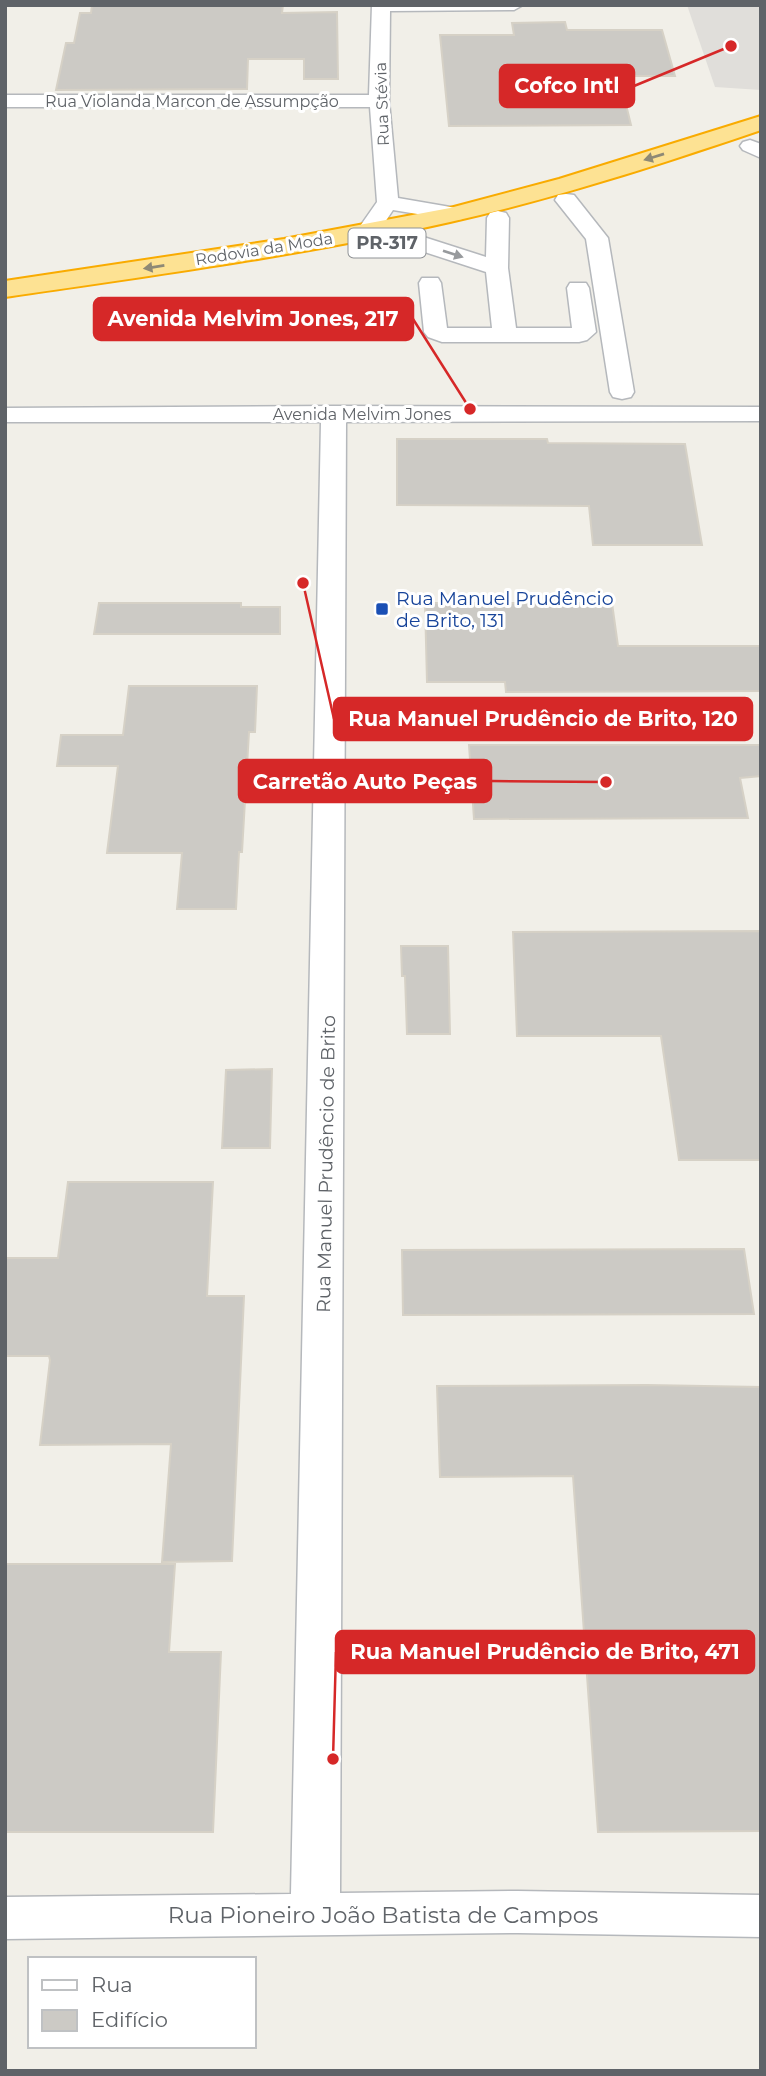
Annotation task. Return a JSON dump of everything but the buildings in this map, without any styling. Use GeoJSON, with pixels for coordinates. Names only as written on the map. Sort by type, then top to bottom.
{"type":"FeatureCollection","features":[{"type":"Feature","properties":{"kind":"highway","name":"Rodovia da Moda"},"geometry":{"type":"LineString","coordinates":[[5,289],[367,232],[454,214],[572,182],[761,123]]}},
{"type":"Feature","properties":{"kind":"highway","name":"Rodovia da Moda"},"geometry":{"type":"LineString","coordinates":[[5,307],[231,273],[408,239],[498,218],[757,147]]}},
{"type":"Feature","properties":{"kind":"street"},"geometry":{"type":"LineString","coordinates":[[381,6],[514,5]]}},
{"type":"Feature","properties":{"kind":"street","name":"Rua Stévia"},"geometry":{"type":"LineString","coordinates":[[381,6],[379,101],[388,202]]}},
{"type":"Feature","properties":{"kind":"street","name":"Rua Violanda Marcon de Assumpção"},"geometry":{"type":"LineString","coordinates":[[5,101],[379,101]]}},
{"type":"Feature","properties":{"kind":"street"},"geometry":{"type":"LineString","coordinates":[[566,200],[597,238],[622,392]]}},
{"type":"Feature","properties":{"kind":"street"},"geometry":{"type":"LineString","coordinates":[[367,232],[388,202],[414,209],[454,214]]}},
{"type":"Feature","properties":{"kind":"street"},"geometry":{"type":"LineString","coordinates":[[498,218],[497,268],[505,335]]}},
{"type":"Feature","properties":{"kind":"street"},"geometry":{"type":"LineString","coordinates":[[408,239],[497,268]]}},
{"type":"Feature","properties":{"kind":"street"},"geometry":{"type":"LineString","coordinates":[[430,283],[436,332],[442,335],[579,335],[584,332],[578,288]]}},
{"type":"Feature","properties":{"kind":"street","name":"Rua Manuel Prudêncio de Brito"},"geometry":{"type":"LineString","coordinates":[[315,1916],[334,413]]}},
{"type":"Feature","properties":{"kind":"street","name":"Avenida Melvim Jones"},"geometry":{"type":"LineString","coordinates":[[5,415],[761,414]]}},
{"type":"Feature","properties":{"kind":"street","name":"Rua Pioneiro João Batista de Campos"},"geometry":{"type":"LineString","coordinates":[[5,1918],[518,1912],[761,1916]]}},
{"type":"Feature","properties":{"kind":"shaded area"},"geometry":{"type":"Polygon","coordinates":[[[687,5],[761,5],[761,90],[715,87],[687,5]]]}},
{"type":"Feature","properties":{"kind":"place","name":"Cofco Intl"},"geometry":{"type":"Point","coordinates":[731,46]}},
{"type":"Feature","properties":{"kind":"place","name":"Avenida Melvim Jones, 217"},"geometry":{"type":"Point","coordinates":[470,409]}},
{"type":"Feature","properties":{"kind":"place","name":"Rua Manuel Prudêncio de Brito, 120"},"geometry":{"type":"Point","coordinates":[303,583]}},
{"type":"Feature","properties":{"kind":"place","name":"Rua Manuel Prudêncio de Brito, 131"},"geometry":{"type":"Point","coordinates":[382,609]}},
{"type":"Feature","properties":{"kind":"place","name":"Carretão Auto Peças"},"geometry":{"type":"Point","coordinates":[606,782]}},
{"type":"Feature","properties":{"kind":"place","name":"Rua Manuel Prudêncio de Brito, 471"},"geometry":{"type":"Point","coordinates":[333,1759]}}]}
